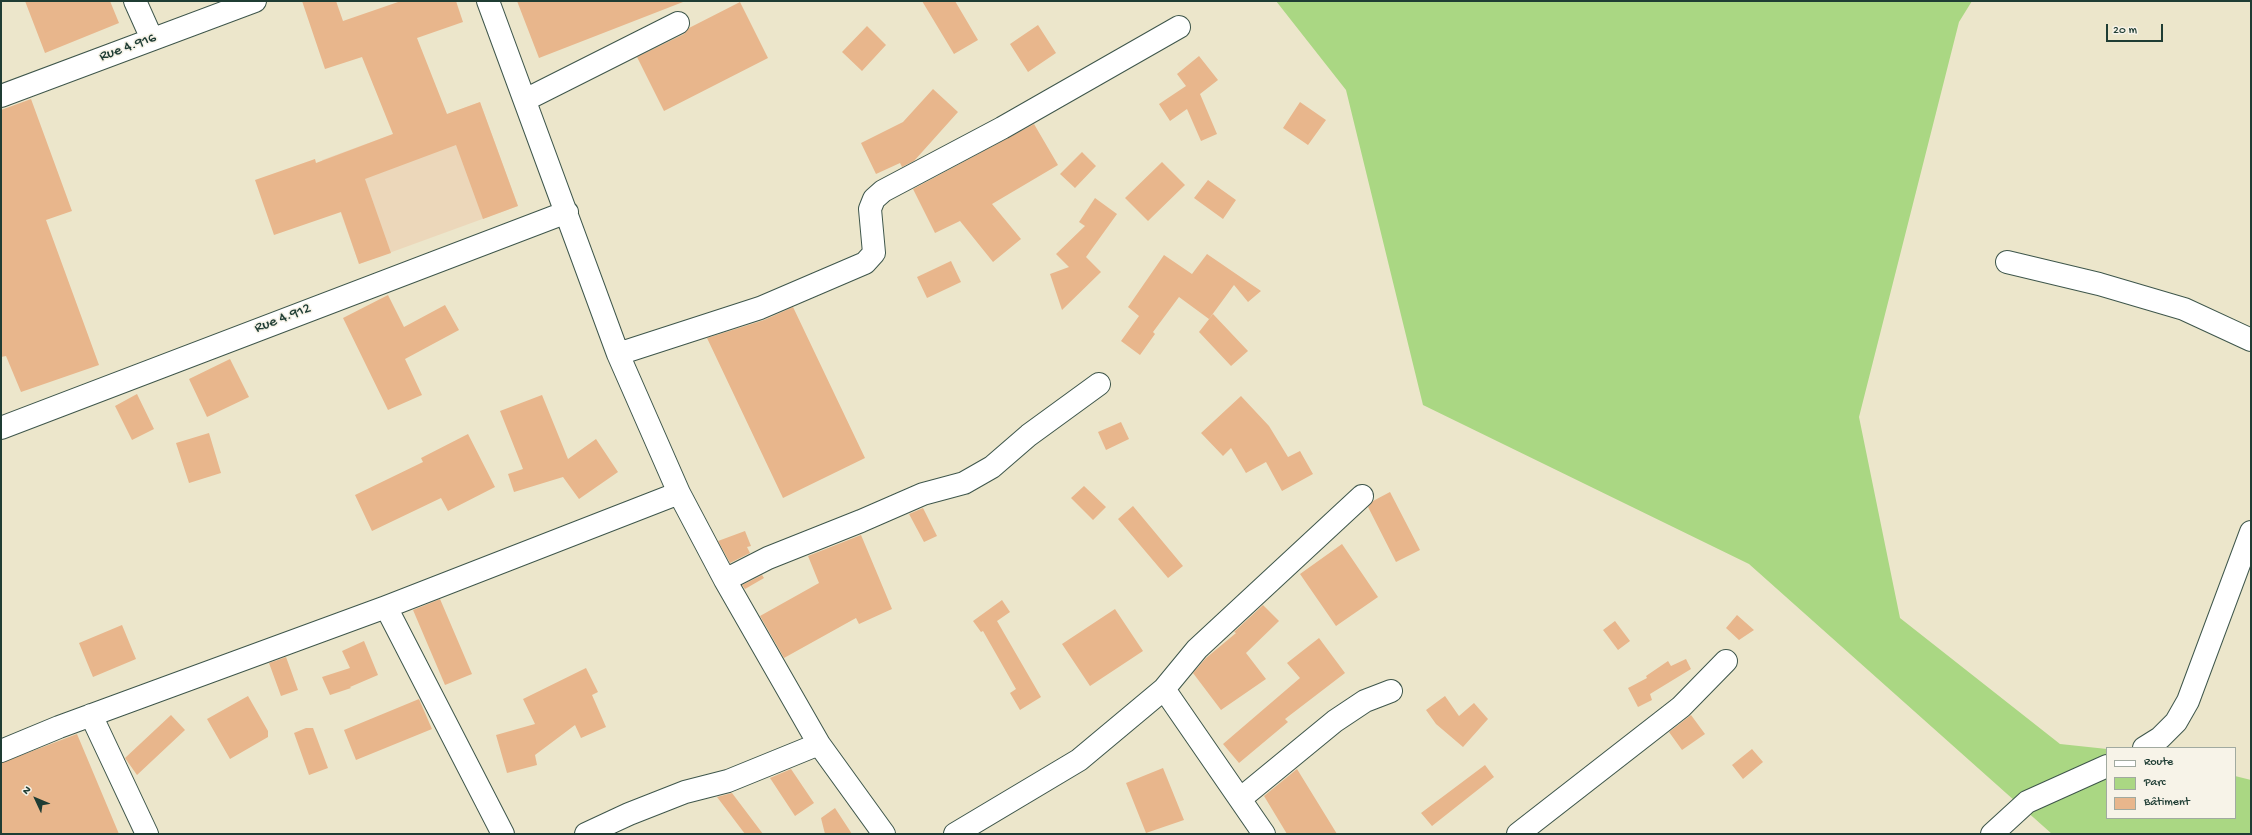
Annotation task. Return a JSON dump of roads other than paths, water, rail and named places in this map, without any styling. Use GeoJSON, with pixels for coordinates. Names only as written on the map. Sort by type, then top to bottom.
{"type":"FeatureCollection","features":[{"type":"Feature","properties":{"kind":"street"},"geometry":{"type":"LineString","coordinates":[[135,1],[152,39]]}},
{"type":"Feature","properties":{"kind":"street","name":"Rue 4.916"},"geometry":{"type":"LineString","coordinates":[[1,96],[255,1]]}},
{"type":"Feature","properties":{"kind":"street"},"geometry":{"type":"LineString","coordinates":[[488,1],[567,212],[618,354],[679,493],[725,580],[819,744],[884,834]]}},
{"type":"Feature","properties":{"kind":"street"},"geometry":{"type":"LineString","coordinates":[[525,100],[678,24]]}},
{"type":"Feature","properties":{"kind":"street"},"geometry":{"type":"LineString","coordinates":[[618,354],[760,308],[865,263],[874,252],[870,209],[874,199],[883,191],[1002,128],[1179,27]]}},
{"type":"Feature","properties":{"kind":"street","name":"Rue 4.912"},"geometry":{"type":"LineString","coordinates":[[1,428],[567,212]]}},
{"type":"Feature","properties":{"kind":"street"},"geometry":{"type":"LineString","coordinates":[[2007,262],[2099,284],[2184,309],[2251,340]]}},
{"type":"Feature","properties":{"kind":"street"},"geometry":{"type":"LineString","coordinates":[[725,580],[768,558],[861,521],[923,494],[964,483],[992,467],[1029,435],[1099,384]]}},
{"type":"Feature","properties":{"kind":"street"},"geometry":{"type":"LineString","coordinates":[[1,751],[91,715],[386,607],[679,493]]}},
{"type":"Feature","properties":{"kind":"street"},"geometry":{"type":"LineString","coordinates":[[955,834],[1079,760],[1164,689],[1197,649],[1362,496]]}},
{"type":"Feature","properties":{"kind":"street"},"geometry":{"type":"LineString","coordinates":[[2146,747],[2160,738],[2176,722],[2188,701],[2251,532]]}},
{"type":"Feature","properties":{"kind":"street"},"geometry":{"type":"LineString","coordinates":[[386,607],[502,834]]}},
{"type":"Feature","properties":{"kind":"street"},"geometry":{"type":"LineString","coordinates":[[1518,834],[1681,707],[1726,661]]}},
{"type":"Feature","properties":{"kind":"street"},"geometry":{"type":"LineString","coordinates":[[1164,689],[1264,834]]}},
{"type":"Feature","properties":{"kind":"street"},"geometry":{"type":"LineString","coordinates":[[1240,799],[1335,720],[1366,701],[1391,692]]}},
{"type":"Feature","properties":{"kind":"street"},"geometry":{"type":"LineString","coordinates":[[91,715],[147,834]]}},
{"type":"Feature","properties":{"kind":"street"},"geometry":{"type":"LineString","coordinates":[[586,834],[671,797],[728,781],[784,760],[819,744]]}},
{"type":"Feature","properties":{"kind":"street"},"geometry":{"type":"LineString","coordinates":[[1992,834],[2027,802],[2106,766]]}}]}
